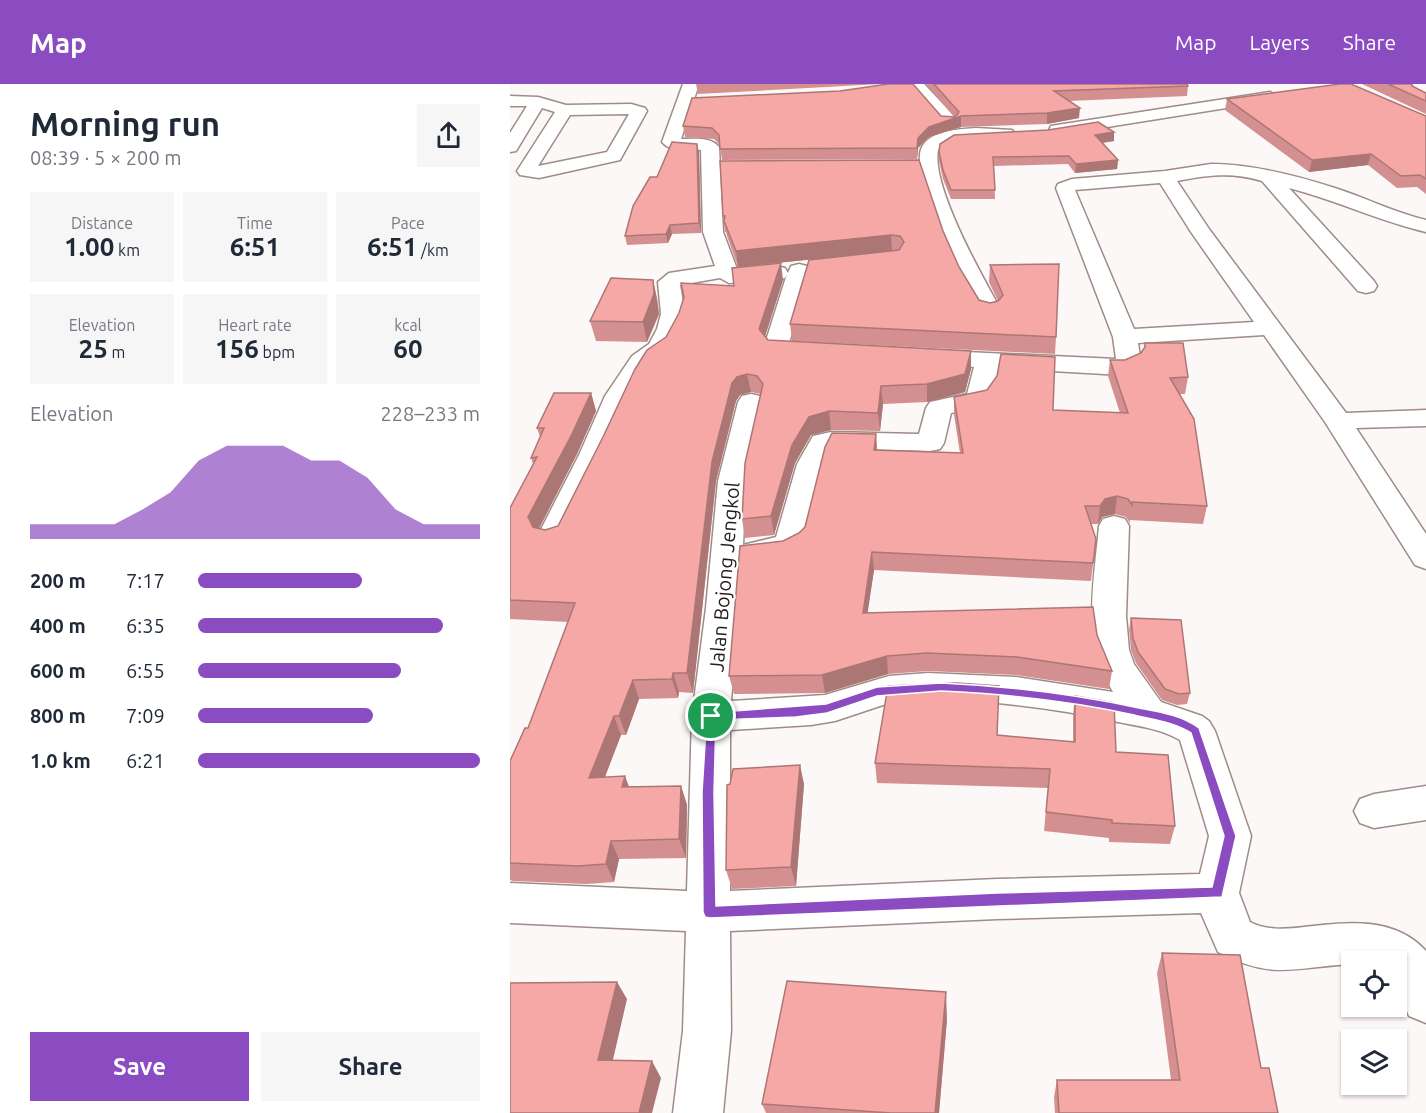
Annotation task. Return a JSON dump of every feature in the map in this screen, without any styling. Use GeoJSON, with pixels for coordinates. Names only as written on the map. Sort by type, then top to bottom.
{"type":"FeatureCollection","features":[{"type":"Feature","properties":{"kind":"street"},"geometry":{"type":"LineString","coordinates":[[905,84],[949,121]]}},
{"type":"Feature","properties":{"kind":"street"},"geometry":{"type":"LineString","coordinates":[[989,310],[945,218],[929,166],[927,155],[929,149],[948,137],[960,134],[1033,133],[1278,88]]}},
{"type":"Feature","properties":{"kind":"street"},"geometry":{"type":"LineString","coordinates":[[693,95],[671,141],[677,144],[709,145],[711,149],[713,232],[726,271],[729,276],[735,277],[810,269],[776,347],[780,350],[837,353]]}},
{"type":"Feature","properties":{"kind":"street"},"geometry":{"type":"LineString","coordinates":[[510,101],[538,102],[565,110],[631,109],[639,111],[616,155],[539,172],[526,171],[565,110]]}},
{"type":"Feature","properties":{"kind":"street"},"geometry":{"type":"LineString","coordinates":[[510,147],[538,102]]}},
{"type":"Feature","properties":{"kind":"street"},"geometry":{"type":"LineString","coordinates":[[906,166],[929,166]]}},
{"type":"Feature","properties":{"kind":"street"},"geometry":{"type":"LineString","coordinates":[[710,168],[733,168]]}},
{"type":"Feature","properties":{"kind":"street"},"geometry":{"type":"LineString","coordinates":[[905,356],[1122,368],[1129,363],[1125,337],[1065,188],[1072,185],[1165,177],[1220,168],[1240,170],[1330,193],[1401,220],[1426,226]]}},
{"type":"Feature","properties":{"kind":"street"},"geometry":{"type":"LineString","coordinates":[[1165,177],[1269,328],[1338,421],[1426,558]]}},
{"type":"Feature","properties":{"kind":"street"},"geometry":{"type":"LineString","coordinates":[[1269,177],[1366,286]]}},
{"type":"Feature","properties":{"kind":"street"},"geometry":{"type":"LineString","coordinates":[[552,537],[593,455],[618,396],[641,361],[659,348],[669,329],[673,314],[669,282],[677,278],[726,271]]}},
{"type":"Feature","properties":{"kind":"street"},"geometry":{"type":"LineString","coordinates":[[1125,337],[1269,328]]}},
{"type":"Feature","properties":{"kind":"street"},"geometry":{"type":"LineString","coordinates":[[726,553],[776,549],[790,543],[811,464],[823,442],[831,440],[930,443],[939,408],[976,400],[981,393],[988,360]]}},
{"type":"Feature","properties":{"kind":"street","name":"Jalan Bojong Jengkol"},"geometry":{"type":"LineString","coordinates":[[698,1113],[707,1031],[710,912],[708,792],[711,716],[723,608],[732,481],[751,402]]}},
{"type":"Feature","properties":{"kind":"street"},"geometry":{"type":"LineString","coordinates":[[1338,421],[1426,418]]}},
{"type":"Feature","properties":{"kind":"street"},"geometry":{"type":"LineString","coordinates":[[1113,526],[1111,602],[1113,653],[1124,679],[1149,714]]}},
{"type":"Feature","properties":{"kind":"street"},"geometry":{"type":"LineString","coordinates":[[711,716],[827,709],[877,692],[941,687],[1043,696],[1105,705],[1182,722],[1196,731],[1230,836],[1217,893],[1225,919],[1234,937],[1261,948],[1278,949],[1367,942],[1393,951],[1407,962],[1417,976],[1426,1000]]}},
{"type":"Feature","properties":{"kind":"street"},"geometry":{"type":"LineString","coordinates":[[1374,811],[1426,803]]}},
{"type":"Feature","properties":{"kind":"street"},"geometry":{"type":"LineString","coordinates":[[510,903],[710,912],[1217,893]]}},
{"type":"Feature","properties":{"kind":"building"},"geometry":{"type":"Polygon","coordinates":[[[888,84],[913,84],[941,116],[955,117],[959,112],[934,84],[1187,84],[1188,86],[1054,91],[1080,108],[1047,113],[961,116],[929,127],[918,138],[917,148],[720,149],[719,135],[712,128],[683,126],[692,98],[840,91],[888,84]]]}},
{"type":"Feature","properties":{"kind":"building"},"geometry":{"type":"Polygon","coordinates":[[[1351,84],[1426,116],[1426,179],[1420,175],[1401,176],[1371,154],[1312,160],[1227,99],[1351,84]]]}},
{"type":"Feature","properties":{"kind":"building"},"geometry":{"type":"Polygon","coordinates":[[[1388,84],[1412,84],[1426,93],[1426,101],[1388,84]]]}},
{"type":"Feature","properties":{"kind":"building"},"geometry":{"type":"Polygon","coordinates":[[[1098,122],[1114,132],[1095,135],[1118,160],[1076,164],[1069,156],[993,157],[995,190],[951,190],[943,170],[939,152],[940,144],[954,135],[1048,130],[1098,122]]]}},
{"type":"Feature","properties":{"kind":"building"},"geometry":{"type":"Polygon","coordinates":[[[672,142],[697,144],[699,223],[670,225],[666,234],[625,236],[633,206],[650,177],[657,177],[672,142]]]}},
{"type":"Feature","properties":{"kind":"building"},"geometry":{"type":"Polygon","coordinates":[[[919,160],[943,231],[959,267],[979,300],[990,303],[998,301],[1003,295],[990,265],[1059,264],[1056,337],[790,324],[809,260],[899,250],[904,242],[900,236],[891,235],[736,251],[724,221],[725,216],[723,216],[720,161],[919,160]]]}},
{"type":"Feature","properties":{"kind":"building"},"geometry":{"type":"Polygon","coordinates":[[[781,263],[759,329],[768,340],[971,351],[965,374],[927,384],[881,386],[878,413],[829,411],[809,417],[792,445],[771,516],[742,519],[745,463],[763,384],[757,376],[747,374],[737,377],[732,383],[712,462],[687,673],[673,673],[672,679],[633,680],[619,716],[614,716],[589,778],[625,776],[622,787],[681,786],[679,839],[611,841],[606,864],[578,866],[510,863],[510,761],[525,728],[528,728],[575,603],[510,600],[510,508],[537,457],[531,458],[544,428],[537,428],[554,393],[591,393],[528,517],[533,527],[545,530],[558,526],[635,369],[647,350],[666,337],[679,313],[684,297],[681,283],[734,286],[732,268],[781,263]]]}},
{"type":"Feature","properties":{"kind":"building"},"geometry":{"type":"Polygon","coordinates":[[[611,278],[653,280],[654,294],[643,322],[590,321],[611,278]]]}},
{"type":"Feature","properties":{"kind":"building"},"geometry":{"type":"Polygon","coordinates":[[[1145,343],[1183,343],[1188,377],[1170,378],[1194,419],[1207,506],[1132,502],[1132,505],[1128,499],[1117,496],[1105,499],[1100,506],[1085,506],[1096,539],[1093,563],[872,552],[863,613],[1093,607],[1097,635],[1112,671],[1017,657],[927,653],[887,656],[822,675],[729,676],[740,546],[783,541],[799,533],[805,527],[825,447],[832,433],[876,434],[874,450],[963,453],[954,397],[987,390],[997,376],[1001,354],[1055,357],[1053,410],[1128,413],[1110,360],[1125,360],[1141,353],[1145,343]]]}},
{"type":"Feature","properties":{"kind":"building"},"geometry":{"type":"Polygon","coordinates":[[[1131,618],[1181,620],[1190,693],[1179,694],[1165,689],[1138,652],[1133,638],[1131,618]]]}},
{"type":"Feature","properties":{"kind":"building"},"geometry":{"type":"Polygon","coordinates":[[[957,683],[999,686],[997,735],[1075,742],[1075,696],[1114,703],[1116,752],[1168,755],[1175,826],[1112,823],[1112,820],[1046,812],[1050,769],[875,763],[888,686],[957,683]]]}},
{"type":"Feature","properties":{"kind":"building"},"geometry":{"type":"Polygon","coordinates":[[[800,765],[791,867],[726,870],[727,785],[730,784],[733,769],[800,765]]]}},
{"type":"Feature","properties":{"kind":"building"},"geometry":{"type":"Polygon","coordinates":[[[1162,953],[1240,955],[1261,1068],[1269,1068],[1278,1113],[1059,1113],[1057,1080],[1180,1080],[1162,953]]]}},
{"type":"Feature","properties":{"kind":"building"},"geometry":{"type":"Polygon","coordinates":[[[787,981],[946,992],[935,1113],[891,1113],[762,1104],[787,981]]]}},
{"type":"Feature","properties":{"kind":"building"},"geometry":{"type":"Polygon","coordinates":[[[617,982],[598,1060],[652,1061],[639,1113],[510,1113],[510,983],[617,982]]]}},
{"type":"Feature","properties":{"kind":"route"},"geometry":{"type":"LineString","coordinates":[[941,687],[988,689],[1105,705],[1182,722],[1196,731],[1230,836],[1217,893],[997,899],[710,912],[708,792],[711,716],[827,709],[877,692],[899,688],[941,687]]}}]}
